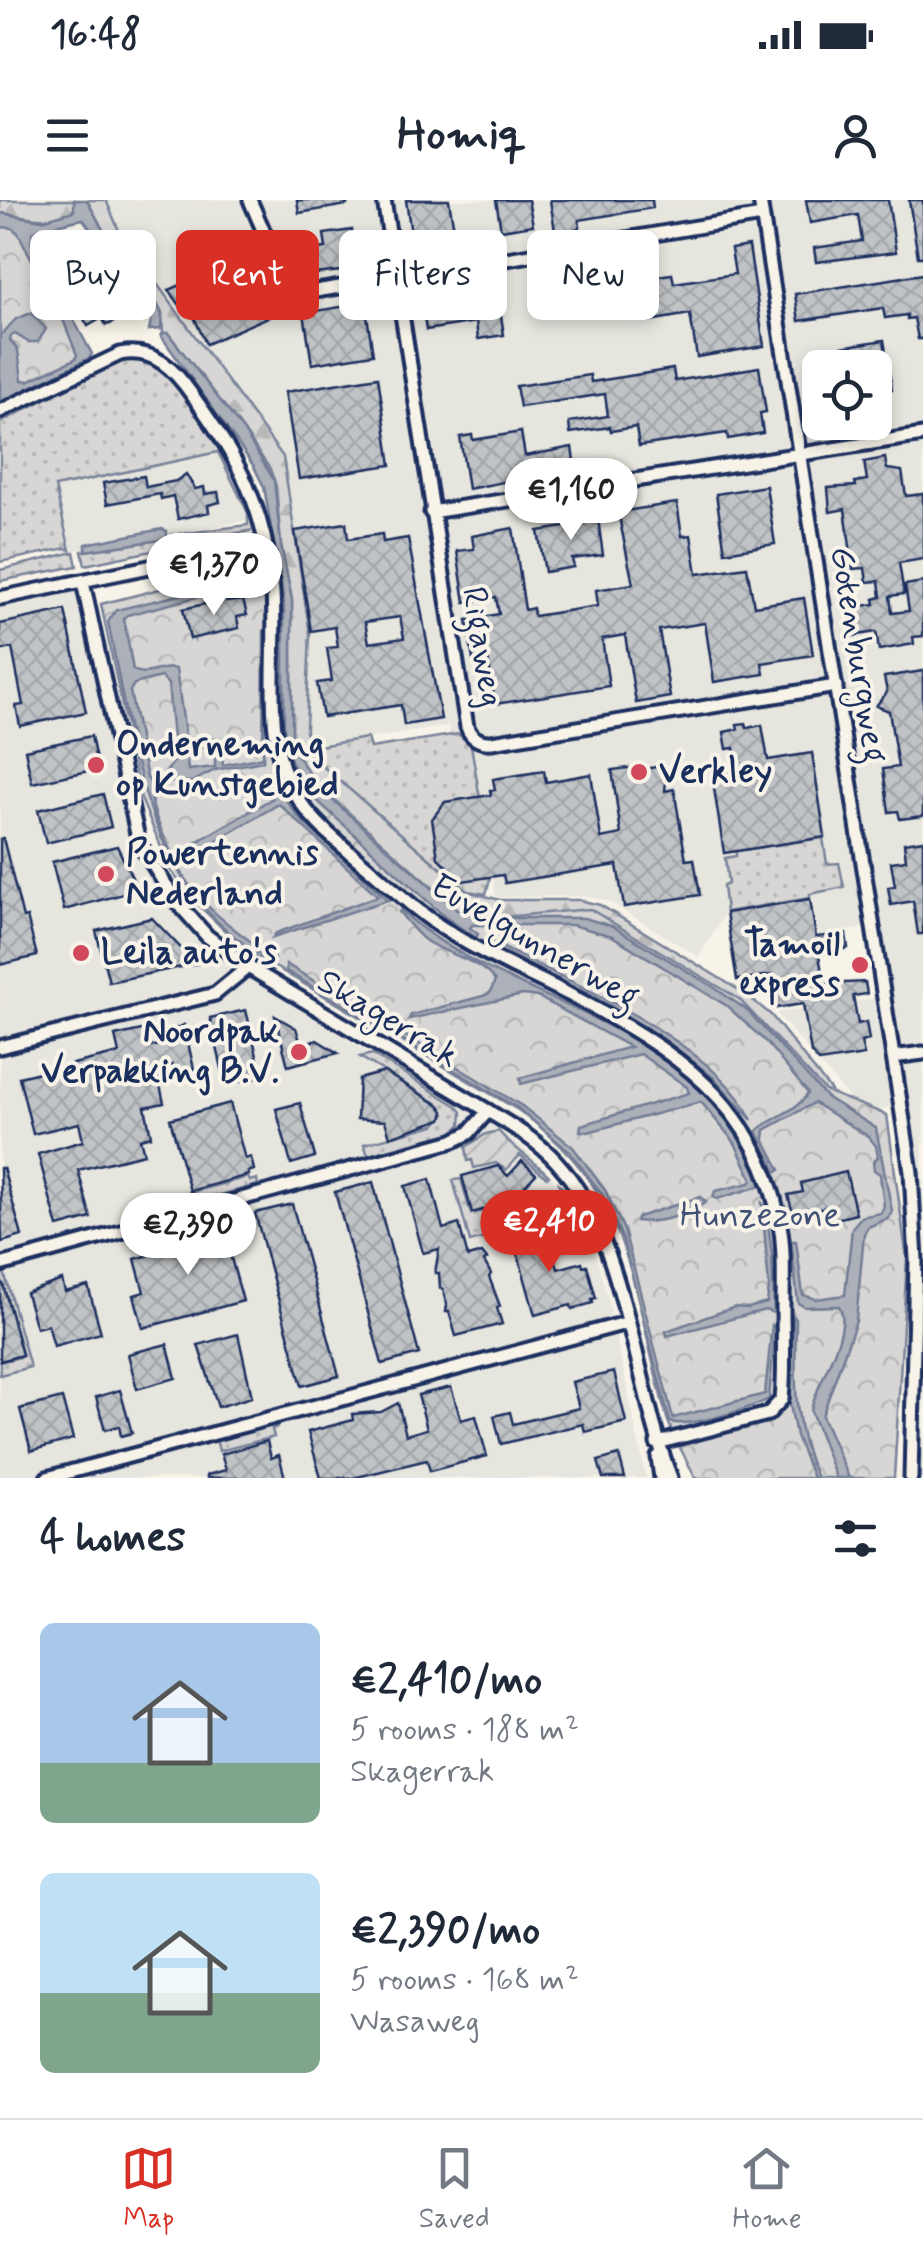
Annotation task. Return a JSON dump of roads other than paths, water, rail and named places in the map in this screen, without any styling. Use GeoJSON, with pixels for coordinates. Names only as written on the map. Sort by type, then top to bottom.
{"type":"FeatureCollection","features":[{"type":"Feature","properties":{"kind":"street"},"geometry":{"type":"LineString","coordinates":[[250,200],[286,283],[304,293],[339,287]]}},
{"type":"Feature","properties":{"kind":"street","name":"Rigaweg"},"geometry":{"type":"LineString","coordinates":[[384,200],[389,230]]}},
{"type":"Feature","properties":{"kind":"street","name":"Gotenburgweg"},"geometry":{"type":"LineString","coordinates":[[760,200],[911,1172],[916,1240],[911,1478]]}},
{"type":"Feature","properties":{"kind":"street"},"geometry":{"type":"LineString","coordinates":[[507,259],[762,216]]}},
{"type":"Feature","properties":{"kind":"street","name":"Rigaweg"},"geometry":{"type":"LineString","coordinates":[[403,320],[431,512],[467,727],[472,736],[481,742],[836,686]]}},
{"type":"Feature","properties":{"kind":"street","name":"Euvelgunnerweg"},"geometry":{"type":"LineString","coordinates":[[0,411],[111,356],[139,352],[157,358],[188,389],[228,444],[253,496],[272,580],[276,743],[288,781],[307,810],[391,888],[450,933],[600,1010],[680,1060],[726,1104],[760,1158],[772,1189],[782,1236],[782,1399],[768,1414],[656,1443]]}},
{"type":"Feature","properties":{"kind":"street"},"geometry":{"type":"LineString","coordinates":[[431,512],[923,435]]}},
{"type":"Feature","properties":{"kind":"street"},"geometry":{"type":"LineString","coordinates":[[0,598],[264,543]]}},
{"type":"Feature","properties":{"kind":"street","name":"Skagerrak"},"geometry":{"type":"LineString","coordinates":[[84,582],[139,843],[176,901],[207,936],[248,967],[543,1148],[578,1188],[602,1236],[656,1443],[660,1478]]}},
{"type":"Feature","properties":{"kind":"street"},"geometry":{"type":"LineString","coordinates":[[0,1047],[215,994],[248,967]]}},
{"type":"Feature","properties":{"kind":"street"},"geometry":{"type":"LineString","coordinates":[[894,1058],[923,1053]]}},
{"type":"Feature","properties":{"kind":"street"},"geometry":{"type":"LineString","coordinates":[[0,1265],[452,1141],[468,1133],[488,1111]]}},
{"type":"Feature","properties":{"kind":"street"},"geometry":{"type":"LineString","coordinates":[[47,1478],[626,1324]]}},
{"type":"Feature","properties":{"kind":"street","name":"Skagerrak"},"geometry":{"type":"LineString","coordinates":[[656,1443],[671,1478]]}},
{"type":"Feature","properties":{"kind":"place","name":"Onderneming op Kunstgebied"},"geometry":{"type":"Point","coordinates":[96,765]}},
{"type":"Feature","properties":{"kind":"place","name":"Verkley"},"geometry":{"type":"Point","coordinates":[639,772]}},
{"type":"Feature","properties":{"kind":"place","name":"Powertennis Nederland"},"geometry":{"type":"Point","coordinates":[106,874]}},
{"type":"Feature","properties":{"kind":"place","name":"Leila auto's"},"geometry":{"type":"Point","coordinates":[81,953]}},
{"type":"Feature","properties":{"kind":"place","name":"Tamoil express"},"geometry":{"type":"Point","coordinates":[860,965]}},
{"type":"Feature","properties":{"kind":"place","name":"Noordpak Verpakking B.V."},"geometry":{"type":"Point","coordinates":[299,1052]}},
{"type":"Feature","properties":{"kind":"park label","name":"Hunzezone"},"geometry":{"type":"Point","coordinates":[760,1216]}}]}
